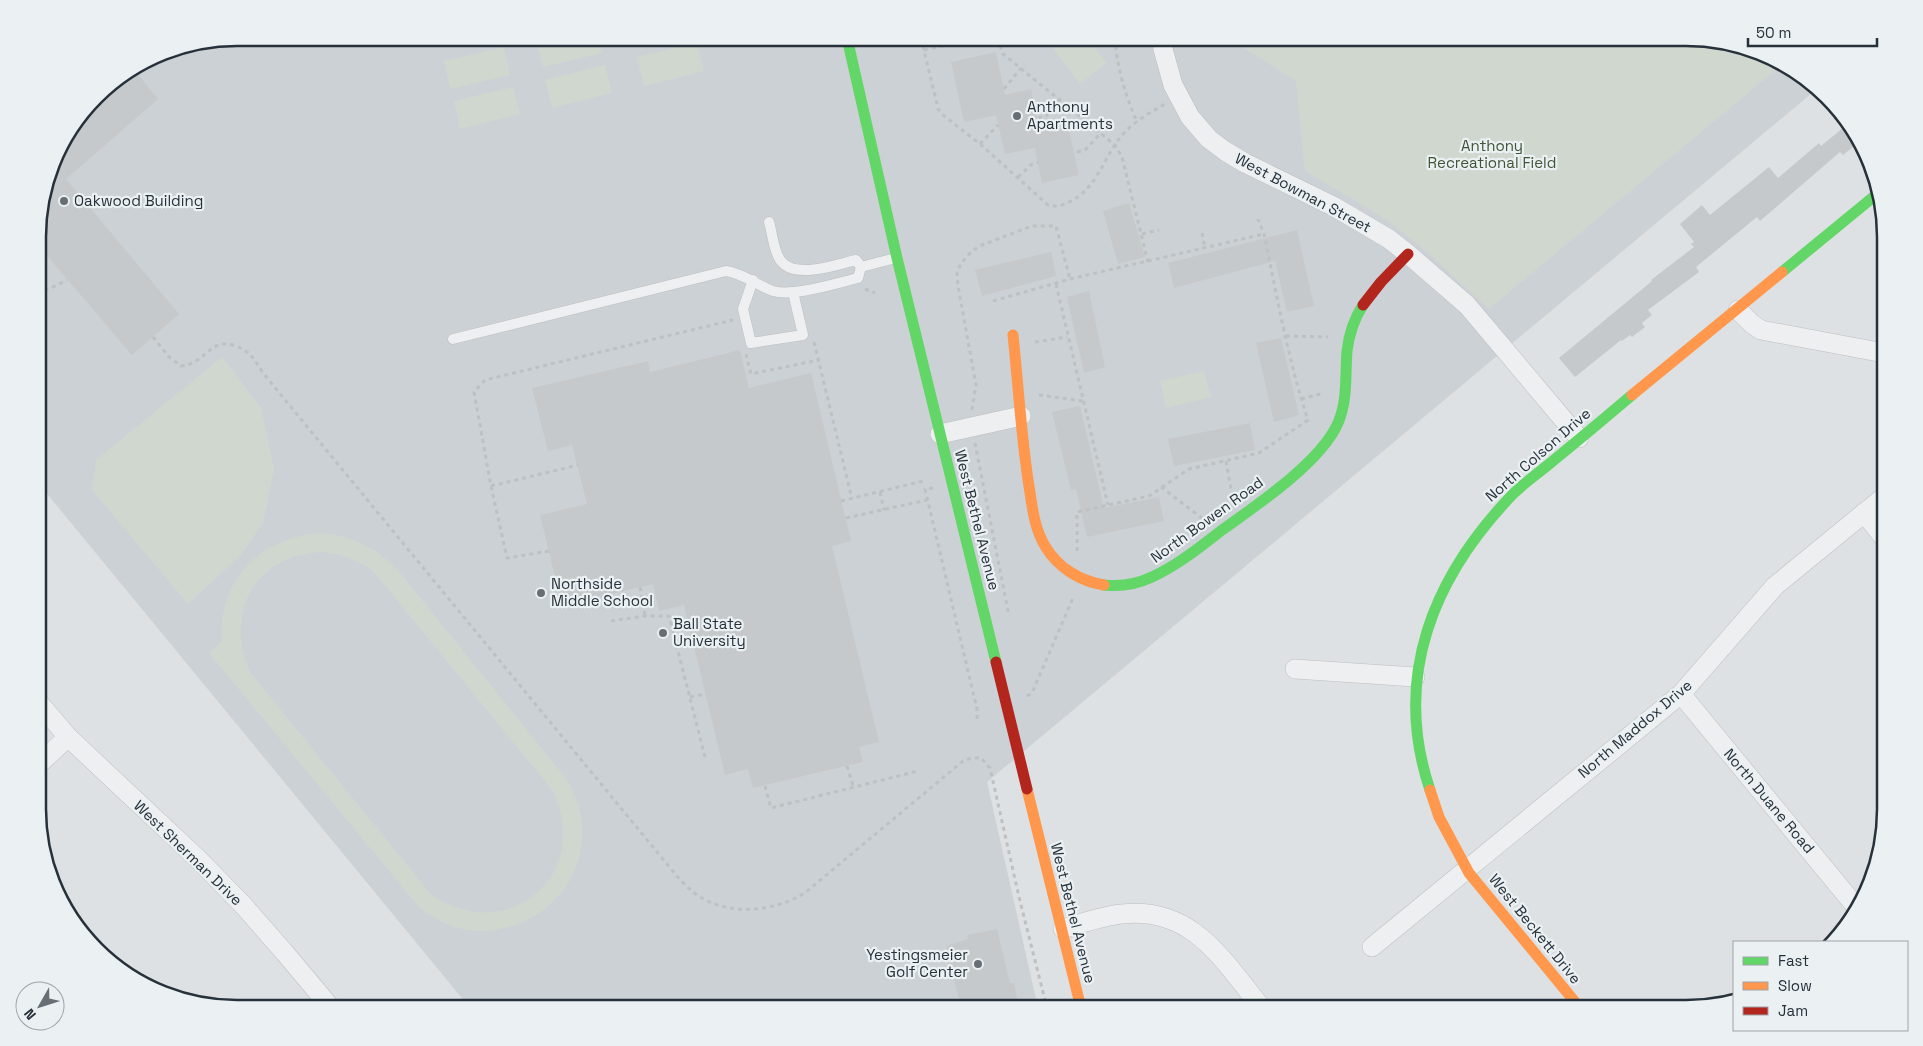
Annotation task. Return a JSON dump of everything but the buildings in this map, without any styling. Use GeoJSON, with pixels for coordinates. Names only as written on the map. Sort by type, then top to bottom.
{"type":"FeatureCollection","features":[{"type":"Feature","properties":{"kind":"street","name":"West Bethel Avenue"},"geometry":{"type":"LineString","coordinates":[[850,46],[897,258],[1079,1000]]}},
{"type":"Feature","properties":{"kind":"street","name":"West Bowman Street"},"geometry":{"type":"LineString","coordinates":[[1164,46],[1167,66],[1179,97],[1190,117],[1208,139],[1245,163],[1333,206],[1388,239],[1408,254],[1467,305],[1579,438]]}},
{"type":"Feature","properties":{"kind":"street","name":"North Colson Drive"},"geometry":{"type":"LineString","coordinates":[[1466,869],[1443,828],[1427,787],[1419,747],[1415,700],[1416,677],[1426,627],[1440,591],[1471,540],[1514,493],[1872,198]]}},
{"type":"Feature","properties":{"kind":"street","name":"North Bowen Road"},"geometry":{"type":"LineString","coordinates":[[1014,341],[1024,460],[1036,528],[1041,539],[1065,570],[1093,584],[1116,586],[1136,583],[1161,573],[1248,511],[1305,463],[1332,434],[1339,422],[1344,401],[1349,338],[1362,305],[1367,296],[1408,254]]}},
{"type":"Feature","properties":{"kind":"street"},"geometry":{"type":"LineString","coordinates":[[1738,310],[1761,330],[1877,352]]}},
{"type":"Feature","properties":{"kind":"street"},"geometry":{"type":"LineString","coordinates":[[940,434],[972,427],[1020,406]]}},
{"type":"Feature","properties":{"kind":"street","name":"North Maddox Drive"},"geometry":{"type":"LineString","coordinates":[[1372,947],[1681,694],[1775,586],[1877,502]]}},
{"type":"Feature","properties":{"kind":"street"},"geometry":{"type":"LineString","coordinates":[[1864,513],[1877,529]]}},
{"type":"Feature","properties":{"kind":"street"},"geometry":{"type":"LineString","coordinates":[[1295,669],[1416,677]]}},
{"type":"Feature","properties":{"kind":"street","name":"North Duane Road"},"geometry":{"type":"LineString","coordinates":[[1681,694],[1852,901]]}},
{"type":"Feature","properties":{"kind":"street","name":"West Sherman Drive"},"geometry":{"type":"LineString","coordinates":[[46,711],[68,737],[198,859],[243,905],[285,952],[324,1000]]}},
{"type":"Feature","properties":{"kind":"street"},"geometry":{"type":"LineString","coordinates":[[46,757],[68,737]]}},
{"type":"Feature","properties":{"kind":"street","name":"West Beckett Drive"},"geometry":{"type":"LineString","coordinates":[[1466,869],[1573,1000]]}},
{"type":"Feature","properties":{"kind":"street"},"geometry":{"type":"LineString","coordinates":[[1063,929],[1121,914],[1141,913],[1163,916],[1184,924],[1202,938],[1255,1000]]}},
{"type":"Feature","properties":{"kind":"lane"},"geometry":{"type":"LineString","coordinates":[[769,222],[778,257],[788,268],[800,271],[856,260],[861,267]]}},
{"type":"Feature","properties":{"kind":"lane"},"geometry":{"type":"LineString","coordinates":[[861,267],[897,258]]}},
{"type":"Feature","properties":{"kind":"lane"},"geometry":{"type":"LineString","coordinates":[[453,338],[726,271],[740,273],[774,291],[793,292],[858,278],[861,267]]}},
{"type":"Feature","properties":{"kind":"lane"},"geometry":{"type":"LineString","coordinates":[[752,280],[743,309],[751,343],[803,335],[793,292]]}},
{"type":"Feature","properties":{"kind":"path"},"geometry":{"type":"LineString","coordinates":[[923,46],[938,109],[1048,205],[1054,207],[1064,205],[1080,197],[1089,188],[1123,134],[1137,122],[1179,97]]}},
{"type":"Feature","properties":{"kind":"path"},"geometry":{"type":"LineString","coordinates":[[924,50],[942,46]]}},
{"type":"Feature","properties":{"kind":"path"},"geometry":{"type":"LineString","coordinates":[[1000,46],[1003,54],[1115,145],[1122,157],[1148,262]]}},
{"type":"Feature","properties":{"kind":"path"},"geometry":{"type":"LineString","coordinates":[[1116,46],[1121,80],[1137,122]]}},
{"type":"Feature","properties":{"kind":"path"},"geometry":{"type":"LineString","coordinates":[[1004,89],[1021,68]]}},
{"type":"Feature","properties":{"kind":"path"},"geometry":{"type":"LineString","coordinates":[[1038,118],[1046,116],[1060,99]]}},
{"type":"Feature","properties":{"kind":"path"},"geometry":{"type":"LineString","coordinates":[[980,144],[998,125]]}},
{"type":"Feature","properties":{"kind":"path"},"geometry":{"type":"LineString","coordinates":[[1077,152],[1085,150],[1101,133]]}},
{"type":"Feature","properties":{"kind":"path"},"geometry":{"type":"LineString","coordinates":[[1018,177],[1032,164],[1038,162]]}},
{"type":"Feature","properties":{"kind":"path"},"geometry":{"type":"LineString","coordinates":[[1024,687],[1026,696],[1032,693],[1078,588],[1077,512],[1149,496],[1189,469],[1259,454],[1308,420],[1286,336],[1264,234],[1258,219]]}},
{"type":"Feature","properties":{"kind":"path"},"geometry":{"type":"LineString","coordinates":[[1010,620],[972,427],[971,412],[976,386],[957,273],[961,262],[972,251],[982,245],[1032,226],[1056,226],[1070,279]]}},
{"type":"Feature","properties":{"kind":"path"},"geometry":{"type":"LineString","coordinates":[[1142,234],[1159,230]]}},
{"type":"Feature","properties":{"kind":"path"},"geometry":{"type":"LineString","coordinates":[[1202,233],[1205,248]]}},
{"type":"Feature","properties":{"kind":"path"},"geometry":{"type":"LineString","coordinates":[[993,301],[1070,279],[1264,234]]}},
{"type":"Feature","properties":{"kind":"path"},"geometry":{"type":"LineString","coordinates":[[46,290],[68,280]]}},
{"type":"Feature","properties":{"kind":"path"},"geometry":{"type":"LineString","coordinates":[[1056,284],[1108,505]]}},
{"type":"Feature","properties":{"kind":"path"},"geometry":{"type":"LineString","coordinates":[[863,289],[874,293]]}},
{"type":"Feature","properties":{"kind":"path"},"geometry":{"type":"LineString","coordinates":[[549,550],[507,558],[490,486],[474,392],[485,380],[736,320]]}},
{"type":"Feature","properties":{"kind":"path"},"geometry":{"type":"LineString","coordinates":[[1286,336],[1349,338]]}},
{"type":"Feature","properties":{"kind":"path"},"geometry":{"type":"LineString","coordinates":[[153,337],[169,357],[181,366],[190,365],[220,343],[228,343],[246,351],[252,356],[263,372],[676,875],[693,892],[716,904],[740,909],[764,908],[795,899],[806,892],[963,761],[971,758],[981,758],[990,768],[1019,897],[1045,1000]]}},
{"type":"Feature","properties":{"kind":"path"},"geometry":{"type":"LineString","coordinates":[[1014,341],[1067,337]]}},
{"type":"Feature","properties":{"kind":"path"},"geometry":{"type":"LineString","coordinates":[[814,341],[852,499]]}},
{"type":"Feature","properties":{"kind":"path"},"geometry":{"type":"LineString","coordinates":[[744,347],[751,374],[819,360]]}},
{"type":"Feature","properties":{"kind":"path"},"geometry":{"type":"LineString","coordinates":[[1020,406],[1045,395],[1084,402]]}},
{"type":"Feature","properties":{"kind":"path"},"geometry":{"type":"LineString","coordinates":[[1226,461],[1231,489],[1248,511]]}},
{"type":"Feature","properties":{"kind":"path"},"geometry":{"type":"LineString","coordinates":[[490,486],[578,465]]}},
{"type":"Feature","properties":{"kind":"path"},"geometry":{"type":"LineString","coordinates":[[841,501],[923,481]]}},
{"type":"Feature","properties":{"kind":"path"},"geometry":{"type":"LineString","coordinates":[[1161,488],[1200,515],[1216,535]]}},
{"type":"Feature","properties":{"kind":"path"},"geometry":{"type":"LineString","coordinates":[[925,489],[977,709],[977,722]]}},
{"type":"Feature","properties":{"kind":"path"},"geometry":{"type":"LineString","coordinates":[[880,492],[884,510]]}},
{"type":"Feature","properties":{"kind":"path"},"geometry":{"type":"LineString","coordinates":[[846,518],[927,500]]}},
{"type":"Feature","properties":{"kind":"path"},"geometry":{"type":"LineString","coordinates":[[640,587],[645,616]]}},
{"type":"Feature","properties":{"kind":"path"},"geometry":{"type":"LineString","coordinates":[[611,621],[645,616],[669,616],[705,757]]}},
{"type":"Feature","properties":{"kind":"path"},"geometry":{"type":"LineString","coordinates":[[690,697],[706,694]]}},
{"type":"Feature","properties":{"kind":"path"},"geometry":{"type":"LineString","coordinates":[[848,766],[854,788]]}},
{"type":"Feature","properties":{"kind":"path"},"geometry":{"type":"LineString","coordinates":[[764,786],[771,808],[918,772]]}},
{"type":"Feature","properties":{"kind":"shaded area","name":"Ball State University"},"geometry":{"type":"Polygon","coordinates":[[[237,46],[1686,46],[1711,48],[1747,56],[1792,78],[1811,94],[987,782],[1036,1000],[463,1000],[46,493],[46,237],[50,200],[56,176],[78,131],[102,102],[131,78],[176,56],[212,48],[237,46]]]}},
{"type":"Feature","properties":{"kind":"green space"},"geometry":{"type":"Polygon","coordinates":[[[538,46],[601,46],[602,53],[543,67],[538,46]]]}},
{"type":"Feature","properties":{"kind":"green space"},"geometry":{"type":"Polygon","coordinates":[[[684,46],[698,46],[704,71],[644,86],[637,57],[684,46]]]}},
{"type":"Feature","properties":{"kind":"green space"},"geometry":{"type":"Polygon","coordinates":[[[1051,46],[1093,46],[1107,63],[1080,84],[1051,46]]]}},
{"type":"Feature","properties":{"kind":"green space","name":"Anthony Recreational Field"},"geometry":{"type":"Polygon","coordinates":[[[1241,46],[1686,46],[1711,48],[1747,56],[1776,69],[1489,309],[1428,253],[1387,220],[1305,171],[1296,81],[1241,46]]]}},
{"type":"Feature","properties":{"kind":"green space"},"geometry":{"type":"Polygon","coordinates":[[[504,47],[510,75],[450,89],[444,61],[504,47]]]}},
{"type":"Feature","properties":{"kind":"green space"},"geometry":{"type":"Polygon","coordinates":[[[605,65],[612,93],[552,108],[545,80],[605,65]]]}},
{"type":"Feature","properties":{"kind":"green space"},"geometry":{"type":"Polygon","coordinates":[[[513,87],[520,114],[460,129],[454,101],[513,87]]]}},
{"type":"Feature","properties":{"kind":"green space"},"geometry":{"type":"Polygon","coordinates":[[[222,357],[261,408],[274,470],[263,523],[240,556],[188,604],[92,490],[96,460],[222,357]]]}},
{"type":"Feature","properties":{"kind":"green space"},"geometry":{"type":"Polygon","coordinates":[[[1204,371],[1211,397],[1166,408],[1160,381],[1204,371]]]}},
{"type":"Feature","properties":{"kind":"green space"},"geometry":{"type":"Polygon","coordinates":[[[321,533],[343,537],[362,544],[389,561],[568,781],[575,795],[582,825],[582,840],[578,862],[569,881],[556,898],[540,912],[522,923],[501,929],[480,931],[458,928],[432,916],[418,906],[209,653],[222,641],[223,619],[227,599],[236,581],[248,565],[262,553],[280,543],[299,536],[321,533]],[[322,552],[299,556],[279,564],[263,575],[251,591],[244,608],[241,628],[243,650],[250,672],[430,893],[458,908],[487,912],[513,907],[535,894],[552,875],[562,850],[563,822],[553,791],[374,572],[356,561],[322,552]]]}},
{"type":"Feature","properties":{"kind":"traffic: fast"},"geometry":{"type":"LineString","coordinates":[[849,46],[897,258],[996,662]]}},
{"type":"Feature","properties":{"kind":"traffic: fast"},"geometry":{"type":"LineString","coordinates":[[1782,272],[1872,198]]}},
{"type":"Feature","properties":{"kind":"traffic: fast"},"geometry":{"type":"LineString","coordinates":[[1104,585],[1117,586],[1135,583],[1171,567],[1287,482],[1318,453],[1330,438],[1341,414],[1345,396],[1349,339],[1363,305]]}},
{"type":"Feature","properties":{"kind":"traffic: fast"},"geometry":{"type":"LineString","coordinates":[[1430,790],[1419,748],[1416,708],[1418,669],[1427,631],[1442,594],[1461,559],[1485,526],[1513,494],[1632,395]]}},
{"type":"Feature","properties":{"kind":"traffic: slow"},"geometry":{"type":"LineString","coordinates":[[1632,395],[1782,272]]}},
{"type":"Feature","properties":{"kind":"traffic: slow"},"geometry":{"type":"LineString","coordinates":[[1013,335],[1021,426],[1035,522],[1045,546],[1056,561],[1078,577],[1104,585]]}},
{"type":"Feature","properties":{"kind":"traffic: slow"},"geometry":{"type":"LineString","coordinates":[[1027,789],[1079,1000]]}},
{"type":"Feature","properties":{"kind":"traffic: slow"},"geometry":{"type":"LineString","coordinates":[[1430,790],[1439,817],[1469,873],[1573,1000]]}},
{"type":"Feature","properties":{"kind":"traffic: jam"},"geometry":{"type":"LineString","coordinates":[[1363,305],[1381,282],[1408,254]]}},
{"type":"Feature","properties":{"kind":"traffic: jam"},"geometry":{"type":"LineString","coordinates":[[996,662],[1027,789]]}},
{"type":"Feature","properties":{"kind":"place","name":"Anthony Apartments"},"geometry":{"type":"Point","coordinates":[1017,116]}},
{"type":"Feature","properties":{"kind":"place","name":"Oakwood Building"},"geometry":{"type":"Point","coordinates":[64,201]}},
{"type":"Feature","properties":{"kind":"place","name":"Northside Middle School"},"geometry":{"type":"Point","coordinates":[541,593]}},
{"type":"Feature","properties":{"kind":"place","name":"Ball State University"},"geometry":{"type":"Point","coordinates":[663,633]}},
{"type":"Feature","properties":{"kind":"place","name":"Yestingsmeier Golf Center"},"geometry":{"type":"Point","coordinates":[978,964]}}]}
